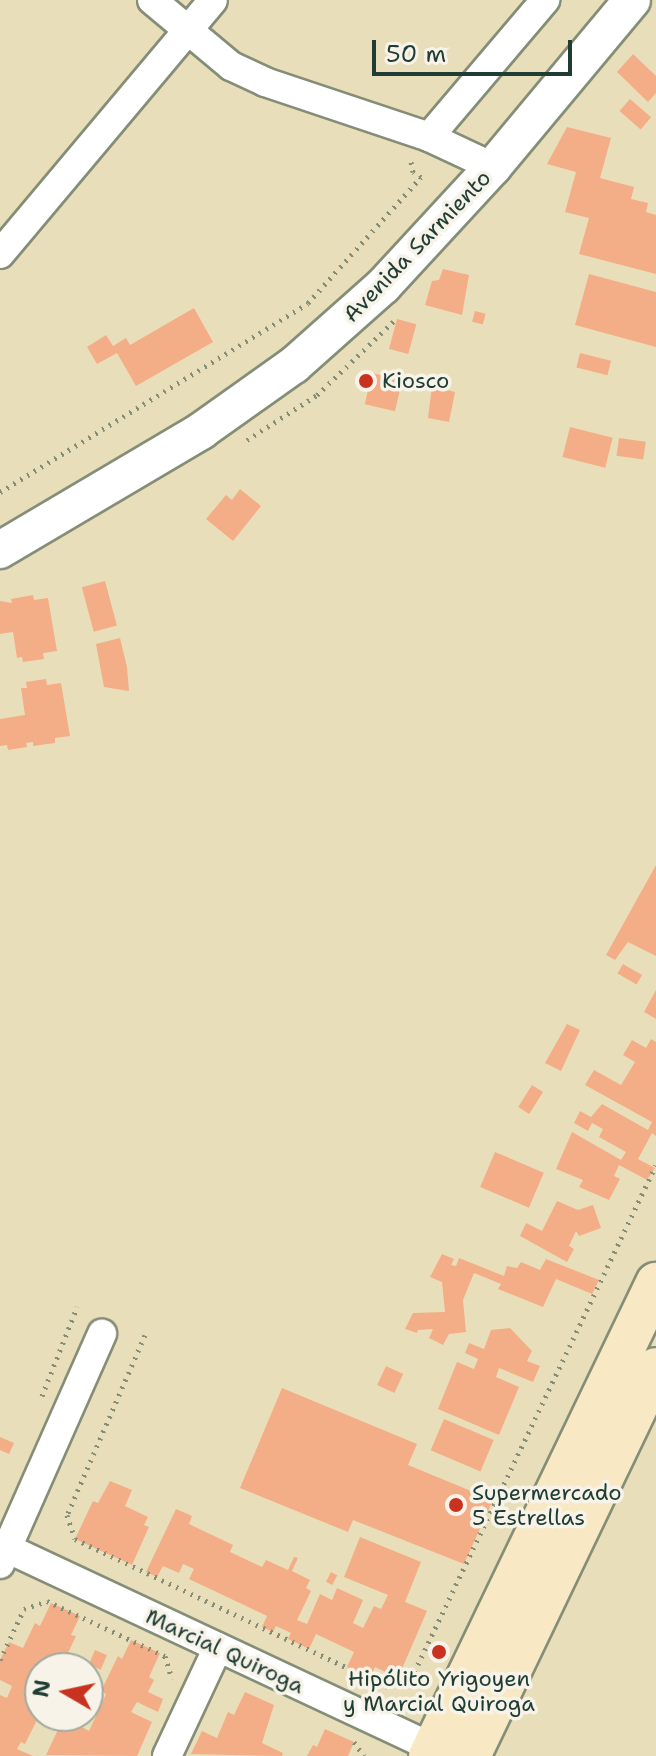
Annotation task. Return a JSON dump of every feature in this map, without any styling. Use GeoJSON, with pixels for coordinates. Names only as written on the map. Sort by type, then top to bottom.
{"type":"FeatureCollection","features":[{"type":"Feature","properties":{"kind":"main road"},"geometry":{"type":"LineString","coordinates":[[543,1561],[656,1283]]}},
{"type":"Feature","properties":{"kind":"main road"},"geometry":{"type":"LineString","coordinates":[[446,1754],[543,1561],[656,1368]]}},
{"type":"Feature","properties":{"kind":"street"},"geometry":{"type":"LineString","coordinates":[[152,0],[231,66],[418,142],[493,167]]}},
{"type":"Feature","properties":{"kind":"street"},"geometry":{"type":"LineString","coordinates":[[0,254],[213,0]]}},
{"type":"Feature","properties":{"kind":"street"},"geometry":{"type":"LineString","coordinates":[[418,142],[545,0]]}},
{"type":"Feature","properties":{"kind":"street","name":"Avenida Sarmiento"},"geometry":{"type":"LineString","coordinates":[[0,550],[201,431],[294,365],[383,286],[493,167],[632,0]]}},
{"type":"Feature","properties":{"kind":"street"},"geometry":{"type":"LineString","coordinates":[[2,1553],[102,1334]]}},
{"type":"Feature","properties":{"kind":"street","name":"Marcial Quiroga"},"geometry":{"type":"LineString","coordinates":[[2,1553],[218,1647],[446,1754]]}},
{"type":"Feature","properties":{"kind":"street"},"geometry":{"type":"LineString","coordinates":[[167,1756],[218,1647]]}},
{"type":"Feature","properties":{"kind":"path"},"geometry":{"type":"LineString","coordinates":[[0,492],[308,303],[421,177],[413,172],[418,142]]}},
{"type":"Feature","properties":{"kind":"path"},"geometry":{"type":"LineString","coordinates":[[145,1335],[67,1515],[75,1539],[388,1687],[411,1679],[656,1165]]}},
{"type":"Feature","properties":{"kind":"path"},"geometry":{"type":"LineString","coordinates":[[0,1660],[24,1609],[47,1601],[165,1656],[173,1679],[168,1689]]}},
{"type":"Feature","properties":{"kind":"path"},"geometry":{"type":"LineString","coordinates":[[340,1736],[354,1742],[364,1756]]}},
{"type":"Feature","properties":{"kind":"building"},"geometry":{"type":"Polygon","coordinates":[[[633,54],[656,76],[656,93],[648,102],[617,72],[633,54]]]}},
{"type":"Feature","properties":{"kind":"building"},"geometry":{"type":"Polygon","coordinates":[[[630,99],[651,117],[641,129],[620,111],[630,99]]]}},
{"type":"Feature","properties":{"kind":"building"},"geometry":{"type":"Polygon","coordinates":[[[567,127],[611,138],[600,178],[634,187],[631,199],[648,203],[646,212],[656,215],[656,274],[579,254],[589,218],[565,212],[576,172],[547,164],[567,127]]]}},
{"type":"Feature","properties":{"kind":"building"},"geometry":{"type":"Polygon","coordinates":[[[443,269],[469,275],[462,315],[425,305],[432,281],[439,280],[443,269]]]}},
{"type":"Feature","properties":{"kind":"building"},"geometry":{"type":"Polygon","coordinates":[[[589,274],[656,292],[656,347],[575,325],[589,274]]]}},
{"type":"Feature","properties":{"kind":"building"},"geometry":{"type":"Polygon","coordinates":[[[194,308],[213,342],[136,386],[117,353],[97,364],[87,347],[106,335],[113,346],[126,338],[130,345],[194,308]]]}},
{"type":"Feature","properties":{"kind":"building"},"geometry":{"type":"Polygon","coordinates":[[[475,311],[486,314],[483,324],[472,322],[475,311]]]}},
{"type":"Feature","properties":{"kind":"building"},"geometry":{"type":"Polygon","coordinates":[[[397,319],[416,324],[408,354],[389,349],[397,319]]]}},
{"type":"Feature","properties":{"kind":"building"},"geometry":{"type":"Polygon","coordinates":[[[580,353],[611,361],[607,375],[576,368],[580,353]]]}},
{"type":"Feature","properties":{"kind":"building"},"geometry":{"type":"Polygon","coordinates":[[[372,373],[402,380],[395,411],[365,404],[372,373]]]}},
{"type":"Feature","properties":{"kind":"building"},"geometry":{"type":"Polygon","coordinates":[[[432,386],[455,392],[449,422],[428,418],[432,386]]]}},
{"type":"Feature","properties":{"kind":"building"},"geometry":{"type":"Polygon","coordinates":[[[570,427],[613,438],[605,468],[563,457],[570,427]]]}},
{"type":"Feature","properties":{"kind":"building"},"geometry":{"type":"Polygon","coordinates":[[[619,438],[646,442],[643,460],[616,456],[619,438]]]}},
{"type":"Feature","properties":{"kind":"building"},"geometry":{"type":"Polygon","coordinates":[[[240,489],[261,506],[233,541],[206,519],[226,495],[232,500],[240,489]]]}},
{"type":"Feature","properties":{"kind":"building"},"geometry":{"type":"Polygon","coordinates":[[[105,581],[117,625],[94,632],[82,587],[105,581]]]}},
{"type":"Feature","properties":{"kind":"building"},"geometry":{"type":"Polygon","coordinates":[[[33,595],[34,600],[48,598],[57,651],[43,653],[44,659],[23,662],[22,657],[17,658],[13,632],[0,634],[0,601],[12,603],[11,599],[33,595]]]}},
{"type":"Feature","properties":{"kind":"building"},"geometry":{"type":"Polygon","coordinates":[[[120,638],[129,691],[104,687],[96,644],[120,638]]]}},
{"type":"Feature","properties":{"kind":"building"},"geometry":{"type":"Polygon","coordinates":[[[46,679],[47,685],[61,683],[70,736],[55,738],[55,743],[33,746],[33,742],[26,743],[27,747],[8,750],[7,745],[0,746],[0,719],[25,715],[21,688],[27,688],[26,682],[46,679]]]}},
{"type":"Feature","properties":{"kind":"building"},"geometry":{"type":"Polygon","coordinates":[[[656,865],[656,956],[628,942],[615,960],[606,955],[656,865]]]}},
{"type":"Feature","properties":{"kind":"building"},"geometry":{"type":"Polygon","coordinates":[[[623,964],[642,975],[637,985],[618,974],[623,964]]]}},
{"type":"Feature","properties":{"kind":"building"},"geometry":{"type":"Polygon","coordinates":[[[656,990],[656,1019],[644,1012],[656,990]]]}},
{"type":"Feature","properties":{"kind":"building"},"geometry":{"type":"Polygon","coordinates":[[[567,1024],[580,1030],[561,1071],[545,1063],[567,1024]]]}},
{"type":"Feature","properties":{"kind":"building"},"geometry":{"type":"Polygon","coordinates":[[[651,1039],[656,1042],[656,1136],[652,1133],[638,1159],[655,1168],[647,1180],[619,1165],[614,1176],[620,1179],[609,1200],[579,1187],[583,1180],[556,1169],[572,1132],[621,1160],[626,1152],[599,1137],[603,1129],[592,1123],[588,1131],[574,1123],[580,1111],[591,1117],[602,1104],[648,1130],[652,1122],[585,1085],[594,1070],[621,1085],[635,1062],[623,1055],[632,1040],[646,1048],[651,1039]]]}},
{"type":"Feature","properties":{"kind":"building"},"geometry":{"type":"Polygon","coordinates":[[[532,1085],[543,1092],[529,1114],[518,1107],[532,1085]]]}},
{"type":"Feature","properties":{"kind":"building"},"geometry":{"type":"Polygon","coordinates":[[[495,1152],[544,1173],[529,1208],[480,1187],[495,1152]]]}},
{"type":"Feature","properties":{"kind":"building"},"geometry":{"type":"Polygon","coordinates":[[[557,1201],[578,1210],[593,1205],[601,1228],[579,1236],[576,1231],[569,1246],[574,1249],[567,1262],[520,1236],[526,1223],[542,1231],[557,1201]]]}},
{"type":"Feature","properties":{"kind":"building"},"geometry":{"type":"Polygon","coordinates":[[[442,1254],[454,1259],[451,1265],[456,1266],[459,1258],[504,1276],[507,1266],[517,1268],[521,1262],[540,1270],[546,1259],[599,1280],[592,1294],[556,1279],[543,1307],[498,1289],[501,1284],[474,1273],[463,1300],[466,1332],[449,1334],[443,1345],[429,1338],[433,1329],[418,1330],[417,1333],[405,1329],[413,1313],[445,1312],[442,1282],[430,1277],[442,1254]]]}},
{"type":"Feature","properties":{"kind":"building"},"geometry":{"type":"Polygon","coordinates":[[[510,1328],[532,1351],[527,1361],[540,1366],[533,1382],[499,1368],[496,1377],[519,1387],[499,1435],[438,1409],[457,1362],[474,1369],[478,1359],[465,1353],[469,1343],[484,1349],[491,1330],[510,1328]]]}},
{"type":"Feature","properties":{"kind":"building"},"geometry":{"type":"Polygon","coordinates":[[[386,1366],[403,1374],[394,1393],[377,1385],[386,1366]]]}},
{"type":"Feature","properties":{"kind":"building"},"geometry":{"type":"Polygon","coordinates":[[[282,1388],[417,1444],[408,1465],[493,1500],[464,1564],[353,1520],[348,1532],[240,1488],[282,1388]]]}},
{"type":"Feature","properties":{"kind":"building"},"geometry":{"type":"Polygon","coordinates":[[[444,1419],[494,1440],[480,1471],[431,1450],[444,1419]]]}},
{"type":"Feature","properties":{"kind":"building"},"geometry":{"type":"Polygon","coordinates":[[[0,1437],[14,1443],[9,1454],[0,1450],[0,1437]]]}},
{"type":"Feature","properties":{"kind":"building"},"geometry":{"type":"Polygon","coordinates":[[[110,1481],[132,1490],[125,1506],[148,1517],[144,1525],[149,1527],[132,1565],[75,1539],[93,1501],[98,1503],[110,1481]]]}},
{"type":"Feature","properties":{"kind":"building"},"geometry":{"type":"Polygon","coordinates":[[[176,1509],[192,1516],[189,1524],[233,1545],[230,1552],[262,1567],[266,1560],[288,1570],[294,1557],[298,1558],[292,1571],[310,1580],[306,1588],[311,1591],[297,1620],[307,1624],[320,1594],[332,1600],[337,1588],[363,1600],[353,1623],[363,1628],[374,1606],[381,1609],[388,1595],[344,1577],[360,1537],[421,1562],[405,1602],[427,1611],[398,1678],[375,1667],[370,1678],[347,1667],[354,1652],[316,1634],[309,1649],[288,1639],[291,1633],[276,1626],[273,1632],[262,1627],[267,1616],[189,1579],[194,1569],[183,1564],[179,1573],[163,1566],[157,1577],[146,1572],[176,1509]]]}},
{"type":"Feature","properties":{"kind":"building"},"geometry":{"type":"Polygon","coordinates":[[[331,1572],[337,1575],[332,1585],[326,1582],[331,1572]]]}},
{"type":"Feature","properties":{"kind":"building"},"geometry":{"type":"Polygon","coordinates":[[[51,1603],[80,1616],[71,1635],[76,1636],[68,1652],[24,1652],[24,1732],[31,1732],[25,1744],[21,1742],[17,1749],[33,1756],[0,1756],[0,1695],[7,1698],[12,1686],[0,1680],[0,1660],[9,1642],[23,1648],[35,1623],[40,1626],[51,1603]]]}},
{"type":"Feature","properties":{"kind":"building"},"geometry":{"type":"Polygon","coordinates":[[[131,1640],[160,1653],[149,1677],[154,1680],[148,1692],[163,1699],[158,1712],[137,1702],[131,1712],[152,1722],[137,1756],[46,1755],[57,1732],[104,1732],[104,1685],[118,1656],[122,1659],[131,1640]]]}},
{"type":"Feature","properties":{"kind":"building"},"geometry":{"type":"Polygon","coordinates":[[[245,1692],[274,1705],[262,1743],[283,1753],[282,1756],[191,1754],[202,1731],[217,1738],[228,1712],[234,1715],[245,1692]]]}},
{"type":"Feature","properties":{"kind":"building"},"geometry":{"type":"Polygon","coordinates":[[[325,1729],[354,1742],[348,1756],[307,1756],[313,1745],[317,1747],[325,1729]]]}},
{"type":"Feature","properties":{"kind":"place","name":"Kiosco"},"geometry":{"type":"Point","coordinates":[366,381]}},
{"type":"Feature","properties":{"kind":"place","name":"Supermercado 5 Estrellas"},"geometry":{"type":"Point","coordinates":[456,1505]}},
{"type":"Feature","properties":{"kind":"place","name":"Hipólito Yrigoyen y Marcial Quiroga"},"geometry":{"type":"Point","coordinates":[439,1652]}}]}
